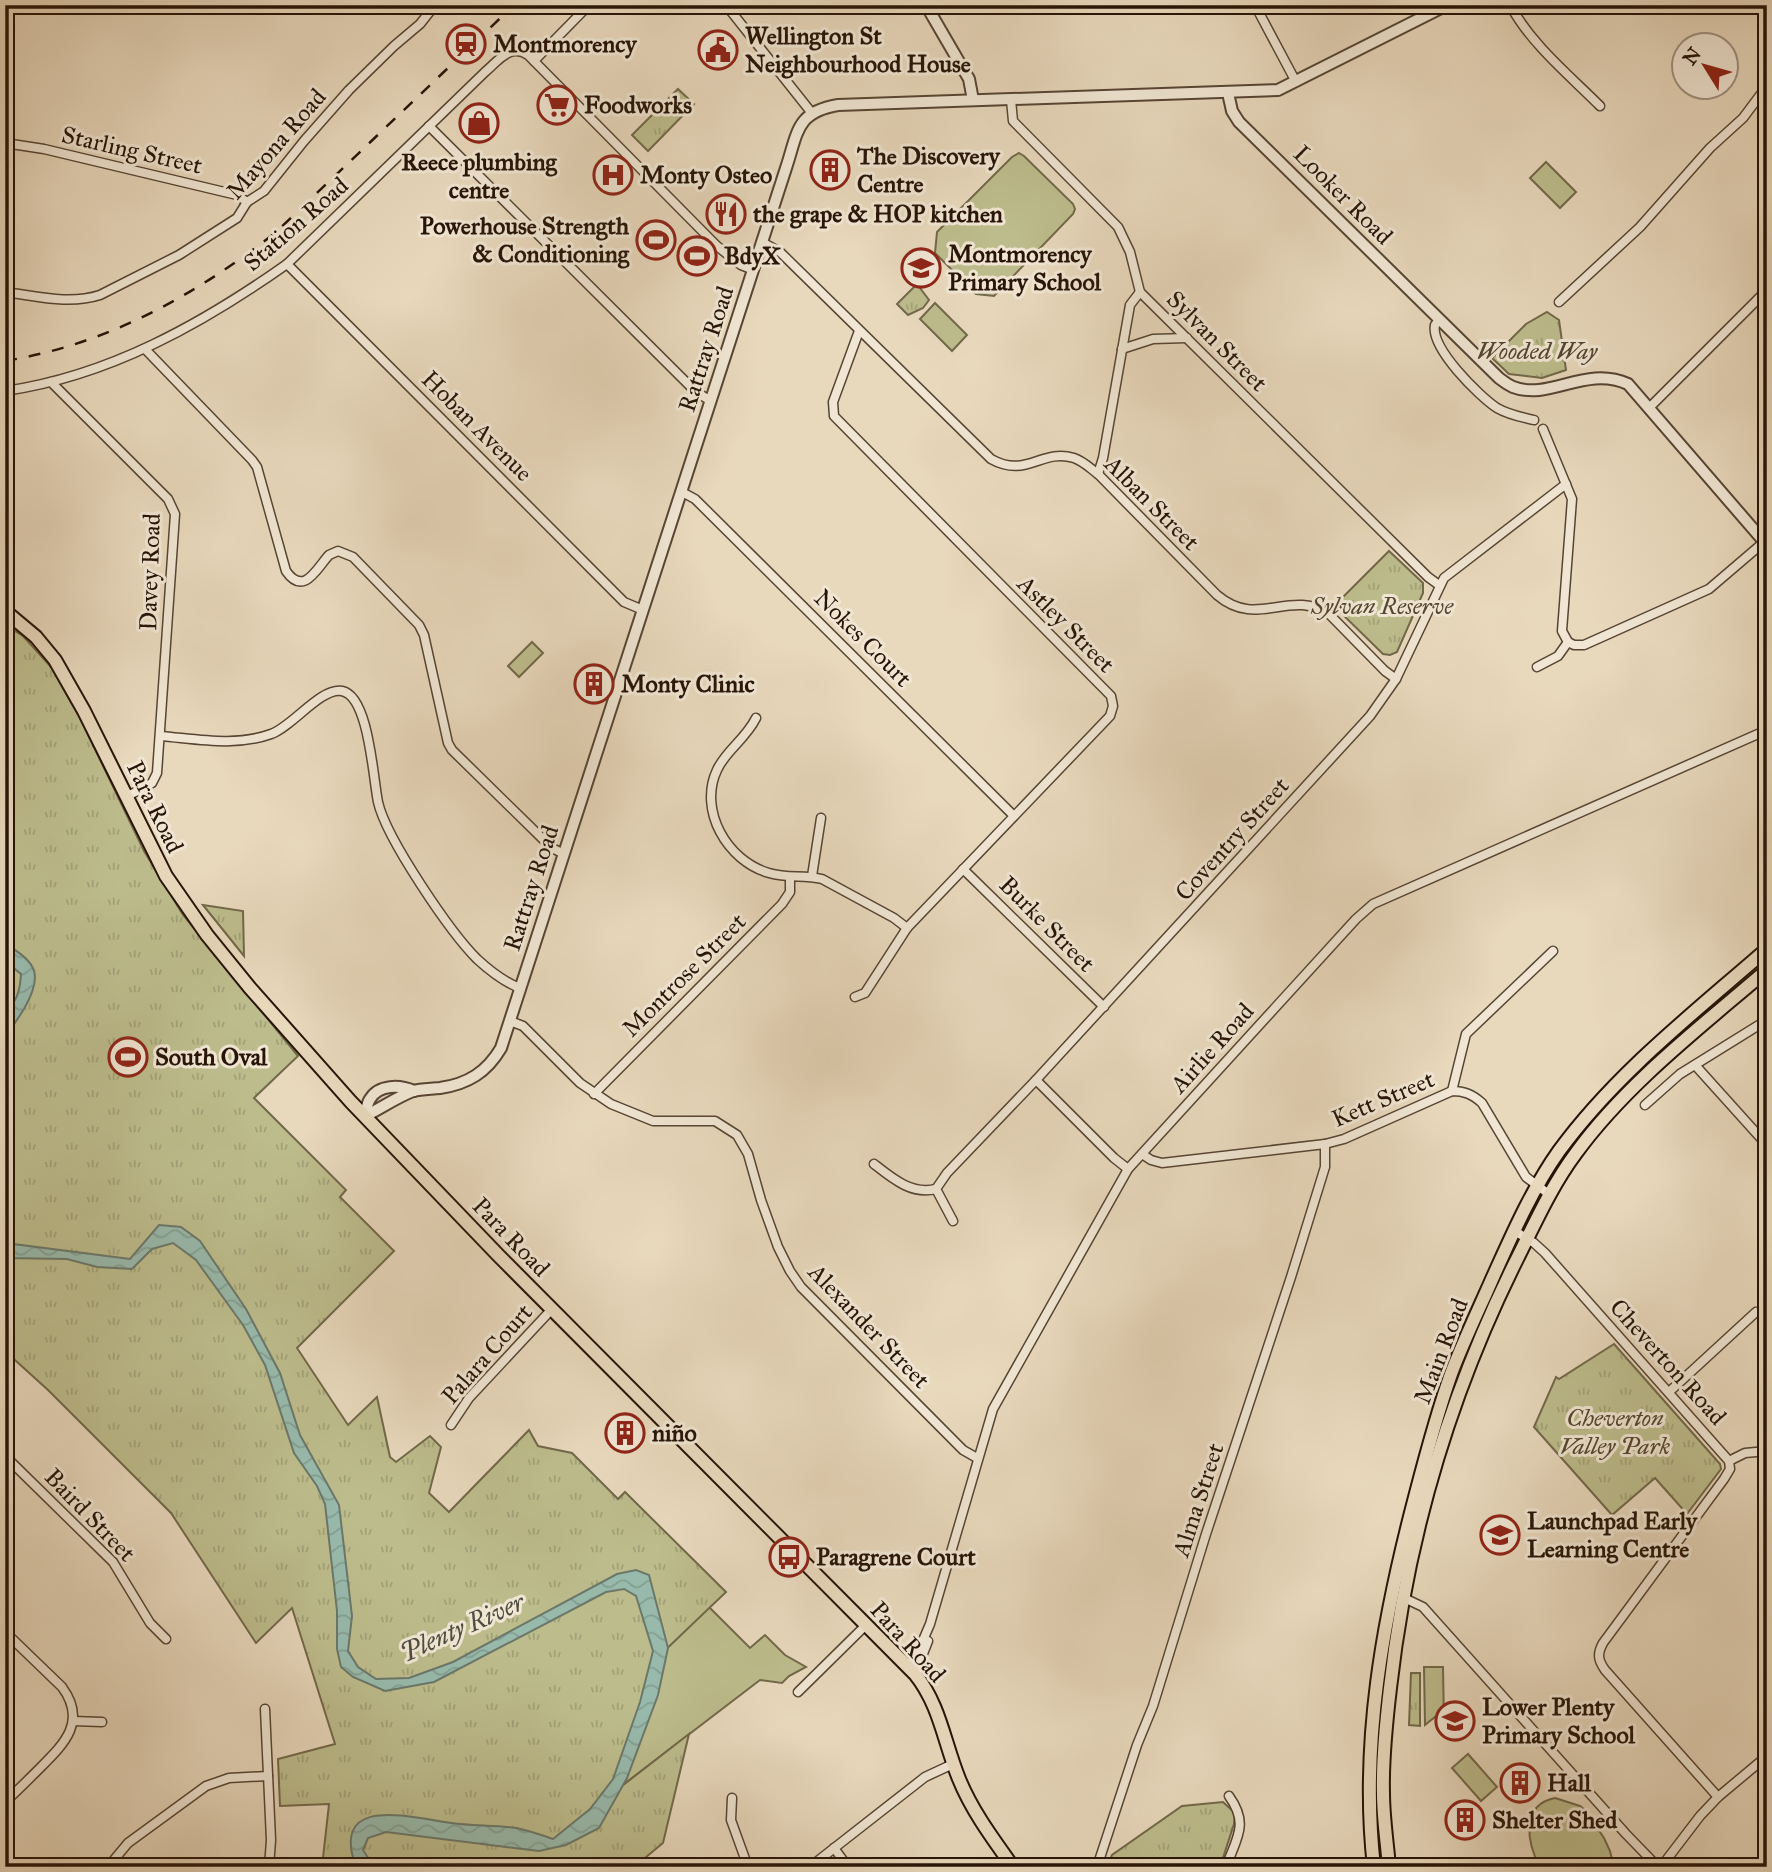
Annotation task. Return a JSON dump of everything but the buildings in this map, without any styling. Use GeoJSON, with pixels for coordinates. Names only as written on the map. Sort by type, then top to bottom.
{"type":"FeatureCollection","features":[{"type":"Feature","properties":{"kind":"main road","name":"Para Road"},"geometry":{"type":"LineString","coordinates":[[5,611],[28,629],[55,660],[84,711],[166,876],[201,927],[296,1040],[365,1116],[552,1310],[911,1670],[937,1709],[953,1764],[978,1816],[1013,1867]]}},
{"type":"Feature","properties":{"kind":"main road","name":"Main Road"},"geometry":{"type":"LineString","coordinates":[[1374,1867],[1369,1818],[1369,1776],[1382,1646],[1392,1588],[1439,1409],[1456,1362],[1514,1231],[1537,1187],[1571,1135],[1614,1086],[1765,953]]}},
{"type":"Feature","properties":{"kind":"main road","name":"Main Road"},"geometry":{"type":"LineString","coordinates":[[1389,1867],[1383,1767],[1402,1597],[1457,1395],[1492,1310],[1550,1195],[1577,1151],[1616,1106],[1767,970]]}},
{"type":"Feature","properties":{"kind":"street","name":"Mayona Road"},"geometry":{"type":"LineString","coordinates":[[5,292],[65,300],[100,296],[179,255],[237,218],[247,202],[264,191],[357,82],[420,24],[435,5]]}},
{"type":"Feature","properties":{"kind":"street"},"geometry":{"type":"LineString","coordinates":[[589,5],[534,61],[717,246],[741,265],[754,270]]}},
{"type":"Feature","properties":{"kind":"street"},"geometry":{"type":"LineString","coordinates":[[726,5],[811,112],[838,105],[1278,90],[1447,5]]}},
{"type":"Feature","properties":{"kind":"street"},"geometry":{"type":"LineString","coordinates":[[926,5],[969,79],[973,100]]}},
{"type":"Feature","properties":{"kind":"street"},"geometry":{"type":"LineString","coordinates":[[1255,5],[1296,82]]}},
{"type":"Feature","properties":{"kind":"street"},"geometry":{"type":"LineString","coordinates":[[1510,5],[1522,27],[1536,43],[1600,106]]}},
{"type":"Feature","properties":{"kind":"street","name":"Station Road"},"geometry":{"type":"LineString","coordinates":[[5,391],[51,382],[145,349],[224,306],[287,264],[507,52],[522,51],[534,61]]}},
{"type":"Feature","properties":{"kind":"street"},"geometry":{"type":"LineString","coordinates":[[1559,302],[1640,227],[1710,148],[1743,118],[1767,86]]}},
{"type":"Feature","properties":{"kind":"street","name":"Looker Road"},"geometry":{"type":"LineString","coordinates":[[1228,93],[1232,110],[1239,121],[1486,367],[1513,387],[1537,389],[1600,377],[1628,384],[1766,543]]}},
{"type":"Feature","properties":{"kind":"street","name":"Sylvan Street"},"geometry":{"type":"LineString","coordinates":[[1011,100],[1013,121],[1118,227],[1130,252],[1140,292],[1427,577],[1439,585]]}},
{"type":"Feature","properties":{"kind":"street","name":"Rattray Road"},"geometry":{"type":"LineString","coordinates":[[365,1116],[369,1100],[381,1090],[402,1086],[414,1091],[455,1086],[473,1078],[491,1064],[501,1048],[799,129],[811,112]]}},
{"type":"Feature","properties":{"kind":"street"},"geometry":{"type":"LineString","coordinates":[[429,126],[696,392],[711,401]]}},
{"type":"Feature","properties":{"kind":"street","name":"Starling Street"},"geometry":{"type":"LineString","coordinates":[[5,143],[44,149],[237,195],[247,202]]}},
{"type":"Feature","properties":{"kind":"street","name":"Alban Street"},"geometry":{"type":"LineString","coordinates":[[762,242],[780,252],[991,459],[1007,466],[1018,467],[1050,457],[1063,456],[1077,460],[1098,474],[1229,604],[1255,611],[1297,604],[1319,608],[1330,615],[1396,679]]}},
{"type":"Feature","properties":{"kind":"street","name":"Hoban Avenue"},"geometry":{"type":"LineString","coordinates":[[287,264],[624,601],[643,610]]}},
{"type":"Feature","properties":{"kind":"street"},"geometry":{"type":"LineString","coordinates":[[1650,407],[1767,290]]}},
{"type":"Feature","properties":{"kind":"street"},"geometry":{"type":"LineString","coordinates":[[1098,474],[1130,305],[1140,292]]}},
{"type":"Feature","properties":{"kind":"street"},"geometry":{"type":"LineString","coordinates":[[1758,299],[1767,309]]}},
{"type":"Feature","properties":{"kind":"street"},"geometry":{"type":"LineString","coordinates":[[1439,320],[1435,325],[1435,335],[1447,356],[1469,384],[1495,406],[1511,415],[1534,419]]}},
{"type":"Feature","properties":{"kind":"street","name":"Astley Street"},"geometry":{"type":"LineString","coordinates":[[855,997],[865,993],[907,928],[1110,716],[1113,701],[834,416],[833,402],[859,331]]}},
{"type":"Feature","properties":{"kind":"street"},"geometry":{"type":"LineString","coordinates":[[1122,349],[1153,339],[1187,338]]}},
{"type":"Feature","properties":{"kind":"street"},"geometry":{"type":"LineString","coordinates":[[145,349],[253,460],[286,571],[290,576],[300,581],[305,580],[315,574],[329,555],[343,552],[353,557],[412,616],[424,635],[448,743],[552,848],[564,854]]}},
{"type":"Feature","properties":{"kind":"street","name":"Davey Road"},"geometry":{"type":"LineString","coordinates":[[51,382],[174,508],[160,736],[154,780],[126,797]]}},
{"type":"Feature","properties":{"kind":"street"},"geometry":{"type":"LineString","coordinates":[[1543,429],[1572,499],[1562,631],[1568,642],[1574,646],[1584,645],[1709,589],[1766,543]]}},
{"type":"Feature","properties":{"kind":"street","name":"Coventry Street"},"geometry":{"type":"LineString","coordinates":[[936,1189],[954,1165],[1104,1007],[1370,716],[1396,679],[1439,585],[1452,570],[1566,484]]}},
{"type":"Feature","properties":{"kind":"street","name":"Nokes Court"},"geometry":{"type":"LineString","coordinates":[[682,492],[695,499],[1014,816]]}},
{"type":"Feature","properties":{"kind":"street"},"geometry":{"type":"LineString","coordinates":[[1537,667],[1558,656],[1568,642]]}},
{"type":"Feature","properties":{"kind":"street"},"geometry":{"type":"LineString","coordinates":[[160,736],[247,740],[281,730],[332,691],[340,690],[349,694],[358,706],[366,729],[381,813],[419,882],[476,957],[508,984],[520,988]]}},
{"type":"Feature","properties":{"kind":"street"},"geometry":{"type":"LineString","coordinates":[[756,718],[748,734],[725,757],[715,774],[710,799],[713,816],[724,840],[750,864],[769,873],[790,878],[812,876],[822,879],[894,918],[907,928]]}},
{"type":"Feature","properties":{"kind":"street","name":"Airlie Road"},"geometry":{"type":"LineString","coordinates":[[911,1670],[930,1624],[993,1409],[1128,1169],[1356,919],[1373,904],[1767,730]]}},
{"type":"Feature","properties":{"kind":"street"},"geometry":{"type":"LineString","coordinates":[[812,876],[821,818]]}},
{"type":"Feature","properties":{"kind":"street","name":"Burke Street"},"geometry":{"type":"LineString","coordinates":[[963,869],[1104,1007]]}},
{"type":"Feature","properties":{"kind":"street","name":"Montrose Street"},"geometry":{"type":"LineString","coordinates":[[594,1094],[782,904],[790,892],[790,878]]}},
{"type":"Feature","properties":{"kind":"street"},"geometry":{"type":"LineString","coordinates":[[1452,1091],[1466,1034],[1553,951]]}},
{"type":"Feature","properties":{"kind":"street"},"geometry":{"type":"LineString","coordinates":[[1645,1105],[1680,1074],[1767,1020]]}},
{"type":"Feature","properties":{"kind":"street","name":"Alexander Street"},"geometry":{"type":"LineString","coordinates":[[510,1021],[523,1026],[594,1094],[643,1119],[664,1122],[715,1121],[737,1135],[748,1154],[778,1247],[796,1279],[963,1450],[977,1458]]}},
{"type":"Feature","properties":{"kind":"street"},"geometry":{"type":"LineString","coordinates":[[1695,1065],[1767,1145]]}},
{"type":"Feature","properties":{"kind":"street"},"geometry":{"type":"LineString","coordinates":[[1036,1080],[1128,1169]]}},
{"type":"Feature","properties":{"kind":"street","name":"Kett Street"},"geometry":{"type":"LineString","coordinates":[[1142,1154],[1162,1163],[1325,1143],[1344,1139],[1452,1091],[1467,1092],[1482,1102],[1521,1170],[1537,1187],[1550,1195]]}},
{"type":"Feature","properties":{"kind":"street","name":"Alma Street"},"geometry":{"type":"LineString","coordinates":[[1097,1867],[1153,1706],[1206,1534],[1291,1278],[1325,1167],[1325,1143]]}},
{"type":"Feature","properties":{"kind":"street"},"geometry":{"type":"LineString","coordinates":[[874,1164],[915,1190],[923,1192],[936,1189],[953,1221]]}},
{"type":"Feature","properties":{"kind":"street","name":"Cheverton Road"},"geometry":{"type":"LineString","coordinates":[[1514,1231],[1528,1238],[1545,1253],[1729,1461],[1730,1469],[1724,1479],[1603,1643],[1599,1653],[1605,1670],[1718,1797]]}},
{"type":"Feature","properties":{"kind":"street","name":"Palara Court"},"geometry":{"type":"LineString","coordinates":[[450,1424],[469,1398],[552,1310]]}},
{"type":"Feature","properties":{"kind":"street"},"geometry":{"type":"LineString","coordinates":[[1669,1392],[1756,1312]]}},
{"type":"Feature","properties":{"kind":"street"},"geometry":{"type":"LineString","coordinates":[[1729,1461],[1745,1453],[1767,1451]]}},
{"type":"Feature","properties":{"kind":"street","name":"Baird Street"},"geometry":{"type":"LineString","coordinates":[[5,1456],[113,1562],[150,1623],[166,1639]]}},
{"type":"Feature","properties":{"kind":"street"},"geometry":{"type":"LineString","coordinates":[[1402,1597],[1423,1607],[1626,1833],[1660,1867],[1718,1797],[1767,1756]]}},
{"type":"Feature","properties":{"kind":"street"},"geometry":{"type":"LineString","coordinates":[[798,1692],[866,1625]]}},
{"type":"Feature","properties":{"kind":"street"},"geometry":{"type":"LineString","coordinates":[[5,1802],[68,1738],[73,1721],[68,1695],[7,1638]]}},
{"type":"Feature","properties":{"kind":"street"},"geometry":{"type":"LineString","coordinates":[[265,1709],[271,1840],[269,1867]]}},
{"type":"Feature","properties":{"kind":"street"},"geometry":{"type":"LineString","coordinates":[[73,1721],[102,1722]]}},
{"type":"Feature","properties":{"kind":"street"},"geometry":{"type":"LineString","coordinates":[[810,1867],[925,1777],[953,1764]]}},
{"type":"Feature","properties":{"kind":"street"},"geometry":{"type":"LineString","coordinates":[[108,1867],[128,1843],[206,1786],[229,1778],[268,1776]]}},
{"type":"Feature","properties":{"kind":"street"},"geometry":{"type":"LineString","coordinates":[[1226,1867],[1241,1826],[1239,1810],[1229,1796]]}},
{"type":"Feature","properties":{"kind":"street"},"geometry":{"type":"LineString","coordinates":[[732,1798],[732,1819],[748,1867]]}},
{"type":"Feature","properties":{"kind":"street"},"geometry":{"type":"LineString","coordinates":[[834,1848],[848,1867]]}},
{"type":"Feature","properties":{"kind":"green space"},"geometry":{"type":"Polygon","coordinates":[[[678,89],[694,104],[648,151],[632,135],[678,89]]]}},
{"type":"Feature","properties":{"kind":"green space"},"geometry":{"type":"Polygon","coordinates":[[[1019,153],[1073,204],[1075,209],[994,296],[976,294],[935,253],[937,232],[1019,153]]]}},
{"type":"Feature","properties":{"kind":"green space"},"geometry":{"type":"Polygon","coordinates":[[[1546,162],[1576,192],[1560,208],[1530,178],[1546,162]]]}},
{"type":"Feature","properties":{"kind":"green space"},"geometry":{"type":"Polygon","coordinates":[[[917,284],[929,300],[923,308],[908,315],[897,304],[917,284]]]}},
{"type":"Feature","properties":{"kind":"green space"},"geometry":{"type":"Polygon","coordinates":[[[935,303],[967,335],[952,351],[920,319],[935,303]]]}},
{"type":"Feature","properties":{"kind":"green space","name":"Wooded Way"},"geometry":{"type":"Polygon","coordinates":[[[1547,312],[1559,320],[1566,370],[1542,378],[1509,374],[1492,358],[1526,324],[1547,312]]]}},
{"type":"Feature","properties":{"kind":"green space","name":"Sylvan Reserve"},"geometry":{"type":"Polygon","coordinates":[[[1389,551],[1423,583],[1423,593],[1397,652],[1390,655],[1383,654],[1334,606],[1389,551]]]}},
{"type":"Feature","properties":{"kind":"green space"},"geometry":{"type":"Polygon","coordinates":[[[5,625],[23,636],[52,668],[79,716],[144,851],[183,915],[298,1056],[254,1098],[346,1190],[340,1197],[394,1251],[297,1348],[348,1425],[377,1397],[390,1457],[396,1462],[430,1436],[441,1447],[429,1493],[449,1512],[529,1430],[538,1446],[572,1453],[618,1499],[625,1492],[726,1592],[659,1656],[613,1793],[689,1734],[663,1843],[634,1867],[322,1867],[329,1804],[280,1806],[278,1759],[335,1744],[292,1608],[256,1643],[171,1513],[48,1390],[5,1351],[5,625]]]}},
{"type":"Feature","properties":{"kind":"green space"},"geometry":{"type":"Polygon","coordinates":[[[532,642],[543,653],[519,677],[508,666],[532,642]]]}},
{"type":"Feature","properties":{"kind":"green space"},"geometry":{"type":"Polygon","coordinates":[[[203,905],[243,911],[244,956],[203,905]]]}},
{"type":"Feature","properties":{"kind":"green space","name":"Cheverton Valley Park"},"geometry":{"type":"Polygon","coordinates":[[[1614,1344],[1720,1464],[1721,1469],[1687,1514],[1655,1478],[1612,1515],[1534,1427],[1556,1377],[1559,1379],[1614,1344]]]}},
{"type":"Feature","properties":{"kind":"green space"},"geometry":{"type":"Polygon","coordinates":[[[709,1607],[750,1648],[765,1635],[785,1655],[806,1667],[782,1683],[760,1680],[611,1794],[659,1656],[709,1607]]]}},
{"type":"Feature","properties":{"kind":"green space"},"geometry":{"type":"Polygon","coordinates":[[[1424,1667],[1443,1667],[1442,1725],[1435,1717],[1425,1725],[1424,1667]]]}},
{"type":"Feature","properties":{"kind":"green space"},"geometry":{"type":"Polygon","coordinates":[[[1411,1673],[1420,1673],[1420,1726],[1409,1725],[1411,1673]]]}},
{"type":"Feature","properties":{"kind":"green space"},"geometry":{"type":"Polygon","coordinates":[[[1468,1754],[1497,1787],[1481,1801],[1452,1768],[1468,1754]]]}},
{"type":"Feature","properties":{"kind":"green space"},"geometry":{"type":"Polygon","coordinates":[[[1555,1798],[1585,1810],[1604,1838],[1614,1867],[1540,1867],[1530,1836],[1531,1817],[1536,1808],[1555,1798]]]}},
{"type":"Feature","properties":{"kind":"green space"},"geometry":{"type":"Polygon","coordinates":[[[1223,1802],[1235,1813],[1220,1867],[1107,1867],[1112,1855],[1182,1806],[1223,1802]]]}},
{"type":"Feature","properties":{"kind":"water"},"geometry":{"type":"Polygon","coordinates":[[[5,944],[31,964],[35,979],[24,1009],[5,1036],[5,1014],[17,996],[21,974],[5,961],[5,944]]]}},
{"type":"Feature","properties":{"kind":"water"},"geometry":{"type":"Polygon","coordinates":[[[159,1225],[181,1227],[200,1241],[246,1309],[280,1373],[300,1435],[339,1505],[352,1616],[348,1651],[358,1667],[376,1679],[409,1678],[453,1662],[617,1574],[636,1570],[649,1575],[668,1648],[658,1695],[627,1778],[599,1828],[566,1845],[539,1851],[386,1832],[368,1838],[363,1850],[374,1867],[356,1867],[351,1844],[354,1828],[364,1819],[379,1815],[516,1828],[553,1839],[590,1809],[613,1779],[640,1702],[653,1651],[636,1596],[624,1589],[606,1592],[434,1682],[385,1691],[353,1677],[341,1667],[337,1649],[337,1611],[325,1504],[317,1486],[294,1453],[265,1365],[243,1325],[196,1260],[173,1243],[152,1249],[132,1269],[97,1267],[67,1259],[5,1258],[5,1243],[130,1259],[159,1225]]]}},
{"type":"Feature","properties":{"kind":"railway"},"geometry":{"type":"LineString","coordinates":[[5,361],[79,343],[114,330],[181,297],[244,256],[275,233],[514,5]]}},
{"type":"Feature","properties":{"kind":"place","name":"Montmorency"},"geometry":{"type":"Point","coordinates":[466,44]}},
{"type":"Feature","properties":{"kind":"place","name":"Wellington St Neighbourhood House"},"geometry":{"type":"Point","coordinates":[718,50]}},
{"type":"Feature","properties":{"kind":"place","name":"Foodworks"},"geometry":{"type":"Point","coordinates":[557,105]}},
{"type":"Feature","properties":{"kind":"place","name":"Reece plumbing centre"},"geometry":{"type":"Point","coordinates":[479,123]}},
{"type":"Feature","properties":{"kind":"place","name":"The Discovery Centre"},"geometry":{"type":"Point","coordinates":[830,170]}},
{"type":"Feature","properties":{"kind":"place","name":"Monty Osteo"},"geometry":{"type":"Point","coordinates":[613,175]}},
{"type":"Feature","properties":{"kind":"place","name":"the grape & HOP kitchen"},"geometry":{"type":"Point","coordinates":[726,214]}},
{"type":"Feature","properties":{"kind":"place","name":"Powerhouse Strength & Conditioning"},"geometry":{"type":"Point","coordinates":[656,240]}},
{"type":"Feature","properties":{"kind":"place","name":"BdyX"},"geometry":{"type":"Point","coordinates":[697,256]}},
{"type":"Feature","properties":{"kind":"place","name":"Montmorency Primary School"},"geometry":{"type":"Point","coordinates":[921,268]}},
{"type":"Feature","properties":{"kind":"place","name":"Monty Clinic"},"geometry":{"type":"Point","coordinates":[594,684]}},
{"type":"Feature","properties":{"kind":"place","name":"South Oval"},"geometry":{"type":"Point","coordinates":[128,1057]}},
{"type":"Feature","properties":{"kind":"place","name":"niño"},"geometry":{"type":"Point","coordinates":[625,1433]}},
{"type":"Feature","properties":{"kind":"place","name":"Launchpad Early Learning Centre"},"geometry":{"type":"Point","coordinates":[1500,1535]}},
{"type":"Feature","properties":{"kind":"place","name":"Paragrene Court"},"geometry":{"type":"Point","coordinates":[789,1557]}},
{"type":"Feature","properties":{"kind":"place","name":"Lower Plenty Primary School"},"geometry":{"type":"Point","coordinates":[1455,1721]}},
{"type":"Feature","properties":{"kind":"place","name":"Hall"},"geometry":{"type":"Point","coordinates":[1520,1783]}},
{"type":"Feature","properties":{"kind":"place","name":"Shelter Shed"},"geometry":{"type":"Point","coordinates":[1465,1820]}},
{"type":"Feature","properties":{"kind":"water label","name":"Plenty River"},"geometry":{"type":"Point","coordinates":[462,1627]}}]}
